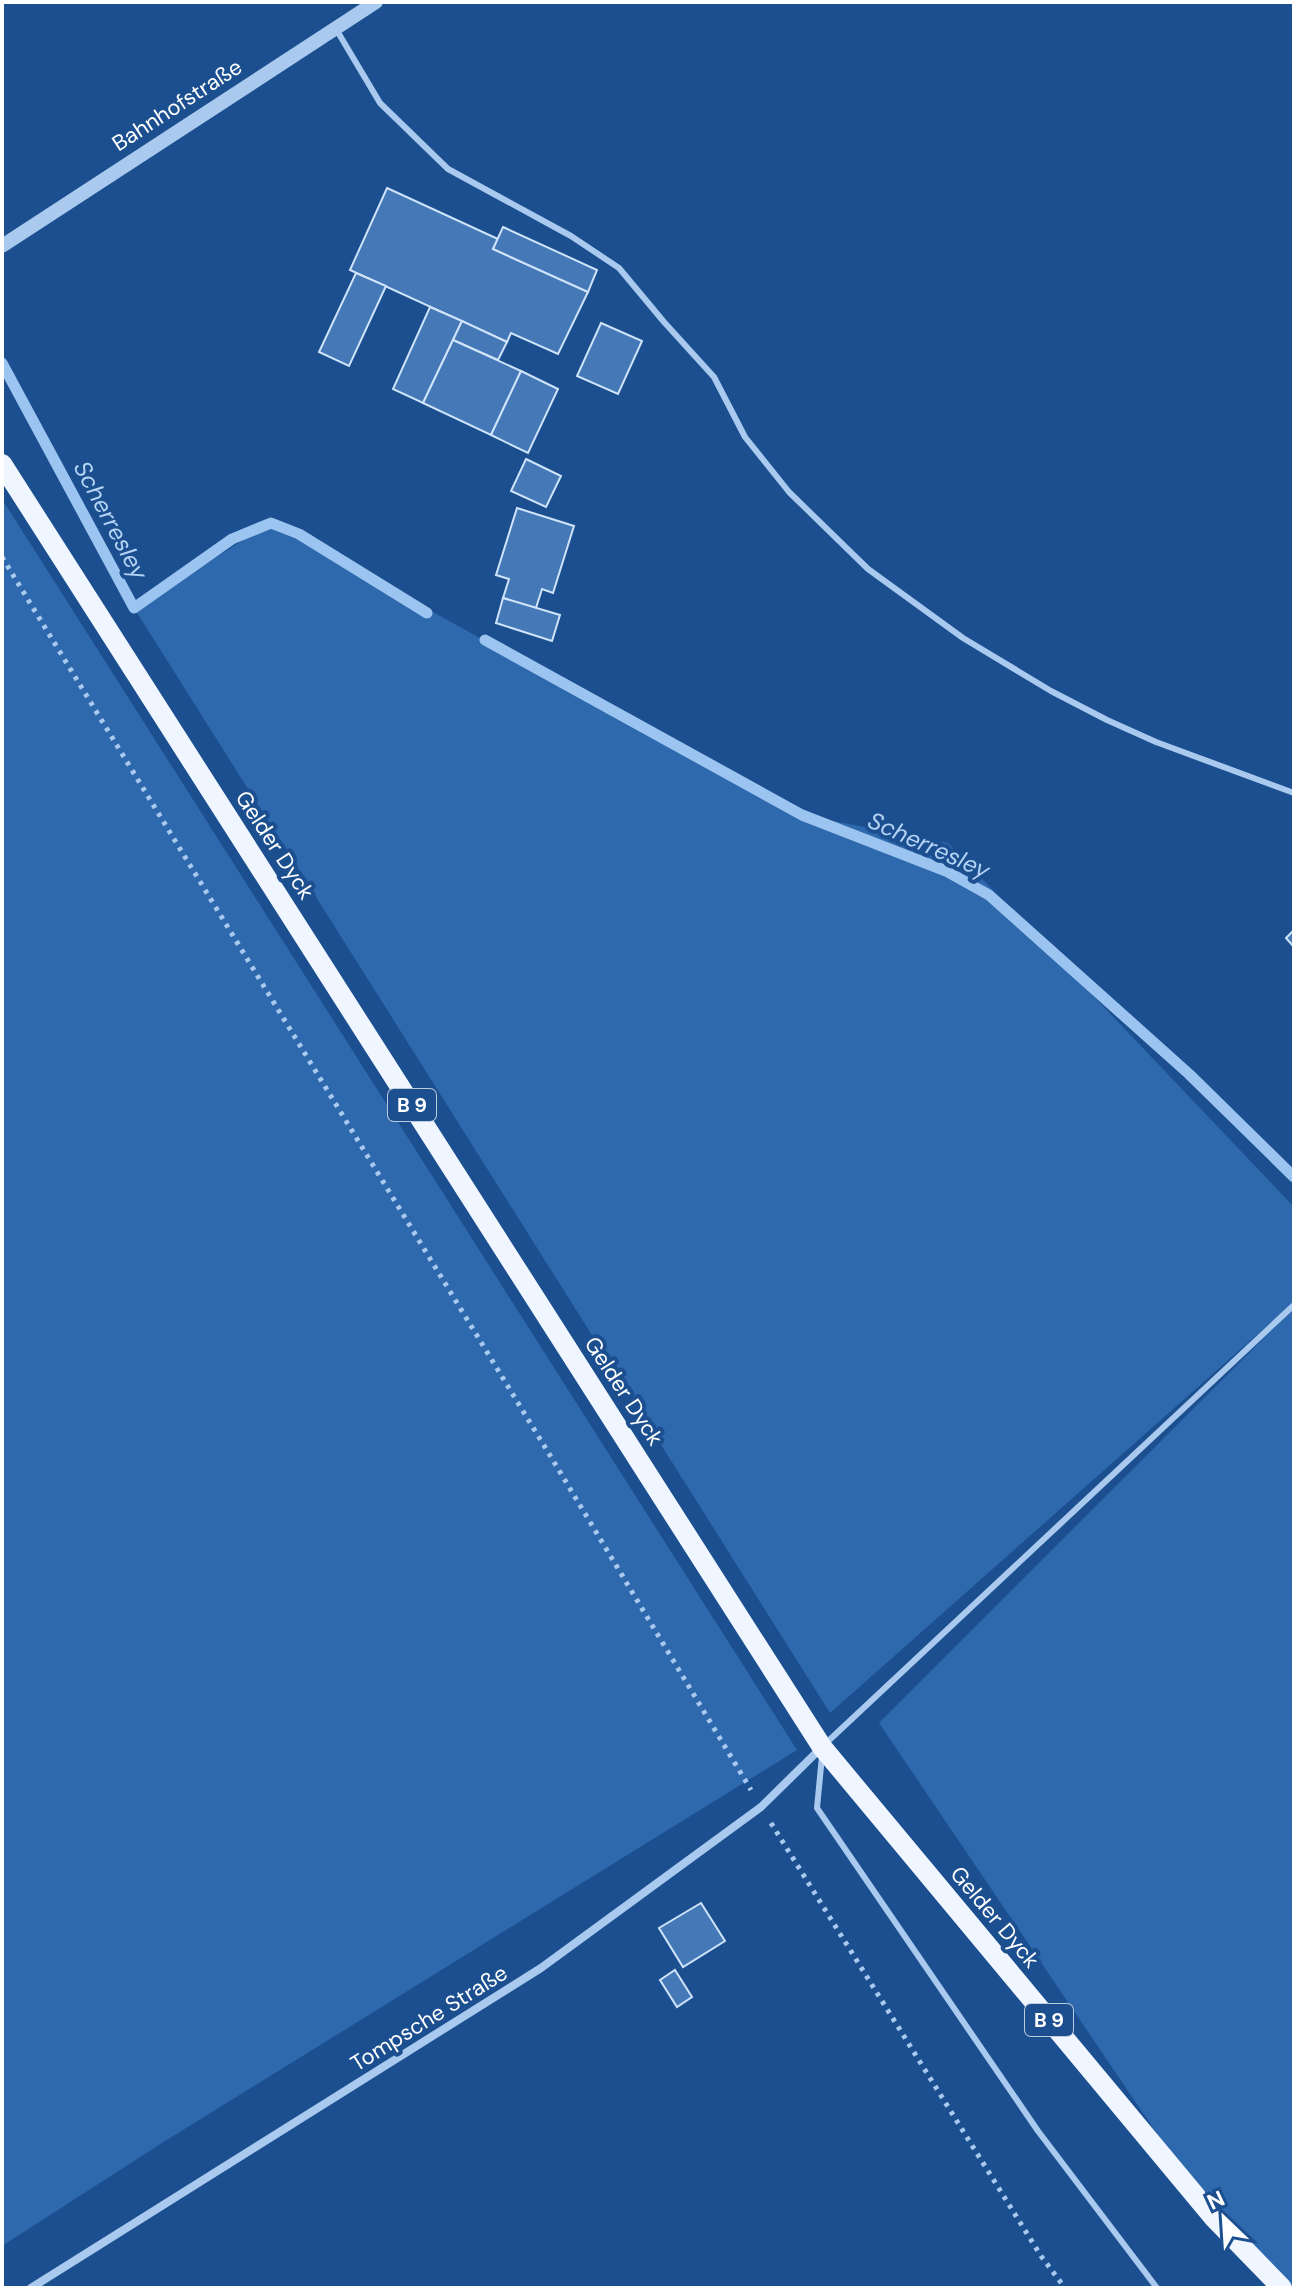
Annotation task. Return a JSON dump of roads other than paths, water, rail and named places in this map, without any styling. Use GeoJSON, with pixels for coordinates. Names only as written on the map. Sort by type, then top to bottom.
{"type":"FeatureCollection","features":[{"type":"Feature","properties":{"kind":"main road","name":"Gelder Dyck"},"geometry":{"type":"LineString","coordinates":[[2,464],[822,1747],[1214,2218],[1282,2288]]}},
{"type":"Feature","properties":{"kind":"street","name":"Bahnhofstraße"},"geometry":{"type":"LineString","coordinates":[[2,246],[376,2]]}},
{"type":"Feature","properties":{"kind":"street","name":"Tompsche Straße"},"geometry":{"type":"LineString","coordinates":[[31,2288],[541,1968],[761,1807],[822,1747]]}},
{"type":"Feature","properties":{"kind":"lane"},"geometry":{"type":"LineString","coordinates":[[336,28],[380,103],[448,169],[571,236],[619,268],[714,377],[745,437],[789,492],[868,569],[963,638],[1065,699],[1156,742],[1294,793]]}},
{"type":"Feature","properties":{"kind":"lane"},"geometry":{"type":"LineString","coordinates":[[1157,2288],[1038,2131],[817,1808],[822,1747],[1294,1305]]}},
{"type":"Feature","properties":{"kind":"waterway","name":"Scherresley"},"geometry":{"type":"LineString","coordinates":[[2,363],[134,608],[232,539],[271,523],[299,534],[427,613]]}},
{"type":"Feature","properties":{"kind":"waterway","name":"Scherresley"},"geometry":{"type":"LineString","coordinates":[[485,640],[802,815],[946,871],[989,895],[1189,1074],[1294,1177]]}}]}
